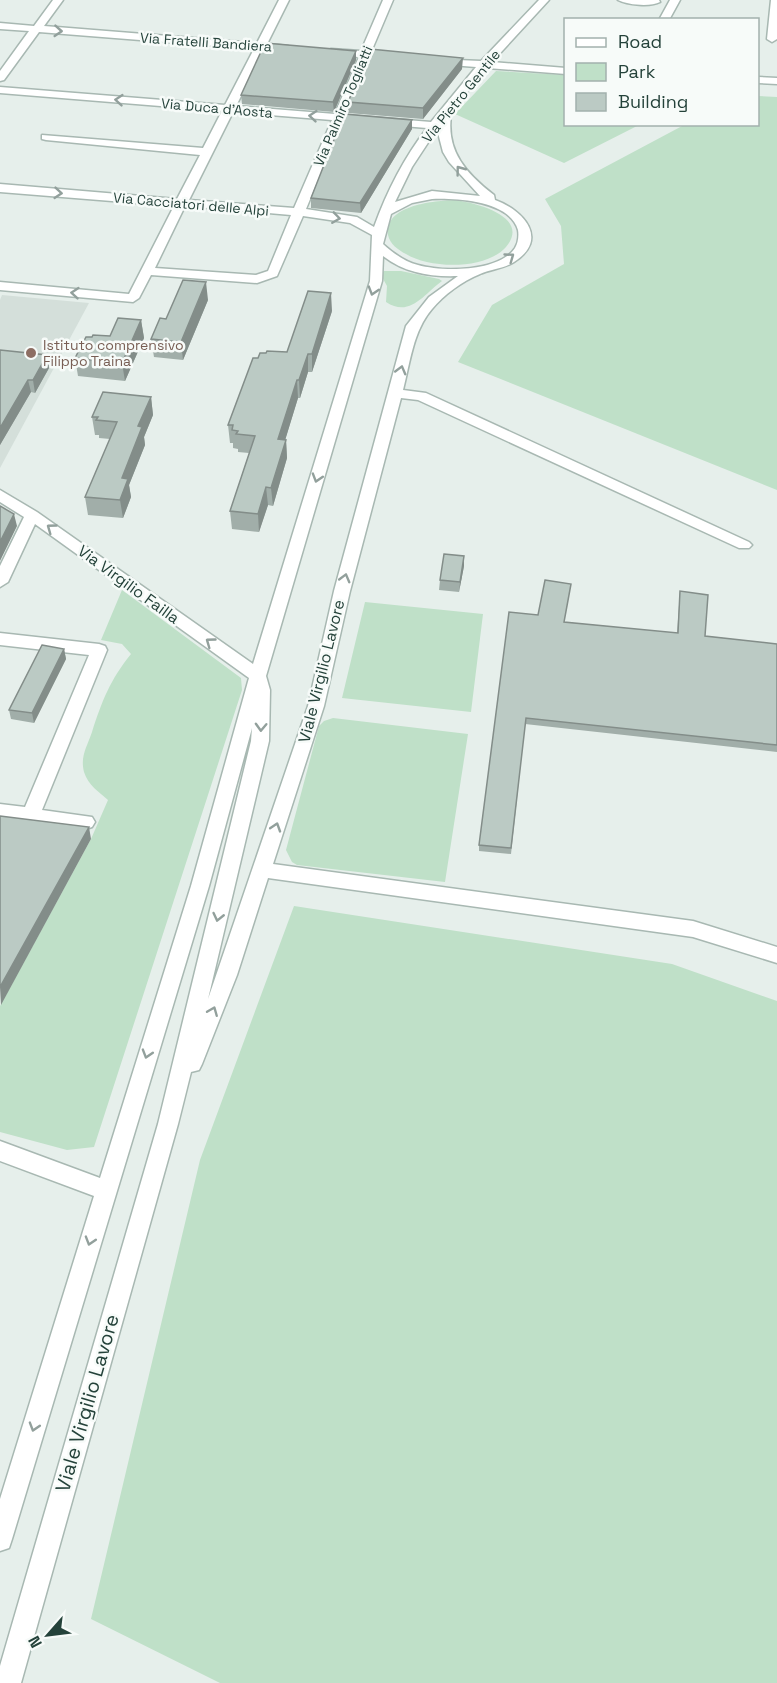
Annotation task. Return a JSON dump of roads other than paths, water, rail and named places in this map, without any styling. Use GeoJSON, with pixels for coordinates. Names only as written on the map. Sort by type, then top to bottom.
{"type":"FeatureCollection","features":[{"type":"Feature","properties":{"kind":"street"},"geometry":{"type":"LineString","coordinates":[[0,78],[58,0]]}},
{"type":"Feature","properties":{"kind":"street"},"geometry":{"type":"LineString","coordinates":[[0,286],[133,298],[284,0]]}},
{"type":"Feature","properties":{"kind":"street","name":"Via Palmiro Togliatti"},"geometry":{"type":"LineString","coordinates":[[146,272],[258,279],[266,278],[273,273],[388,0]]}},
{"type":"Feature","properties":{"kind":"street","name":"Via Pietro Gentile"},"geometry":{"type":"LineString","coordinates":[[378,240],[391,195],[447,109],[483,65],[544,0]]}},
{"type":"Feature","properties":{"kind":"street"},"geometry":{"type":"LineString","coordinates":[[622,0],[656,3]]}},
{"type":"Feature","properties":{"kind":"street"},"geometry":{"type":"LineString","coordinates":[[665,18],[675,0]]}},
{"type":"Feature","properties":{"kind":"street"},"geometry":{"type":"LineString","coordinates":[[772,39],[776,0]]}},
{"type":"Feature","properties":{"kind":"street","name":"Via Fratelli Bandiera"},"geometry":{"type":"LineString","coordinates":[[0,26],[295,49]]}},
{"type":"Feature","properties":{"kind":"street"},"geometry":{"type":"LineString","coordinates":[[318,51],[407,58]]}},
{"type":"Feature","properties":{"kind":"street"},"geometry":{"type":"LineString","coordinates":[[429,60],[564,71]]}},
{"type":"Feature","properties":{"kind":"street"},"geometry":{"type":"LineString","coordinates":[[759,80],[777,81]]}},
{"type":"Feature","properties":{"kind":"street","name":"Via Duca d'Aosta"},"geometry":{"type":"LineString","coordinates":[[0,90],[438,126]]}},
{"type":"Feature","properties":{"kind":"street"},"geometry":{"type":"LineString","coordinates":[[438,126],[455,165],[468,180],[522,224],[525,234],[523,243],[507,261],[477,271]]}},
{"type":"Feature","properties":{"kind":"street"},"geometry":{"type":"LineString","coordinates":[[46,137],[207,152]]}},
{"type":"Feature","properties":{"kind":"street","name":"Via Cacciatori delle Alpi"},"geometry":{"type":"LineString","coordinates":[[0,188],[299,212],[353,220],[378,240],[393,260],[417,269],[447,274],[477,271]]}},
{"type":"Feature","properties":{"kind":"street"},"geometry":{"type":"LineString","coordinates":[[385,212],[413,199],[442,195],[471,196],[504,208]]}},
{"type":"Feature","properties":{"kind":"street","name":"Viale Virgilio Lavore"},"geometry":{"type":"LineString","coordinates":[[8,1683],[168,1124],[260,741],[262,690],[258,676],[376,281],[378,240]]}},
{"type":"Feature","properties":{"kind":"street","name":"Viale Virgilio Lavore"},"geometry":{"type":"LineString","coordinates":[[168,1124],[227,975],[316,706],[342,591],[413,326],[426,305],[446,288],[477,271]]}},
{"type":"Feature","properties":{"kind":"street"},"geometry":{"type":"LineString","coordinates":[[395,393],[421,396],[744,545]]}},
{"type":"Feature","properties":{"kind":"street","name":"Via Virgilio Failla"},"geometry":{"type":"LineString","coordinates":[[0,495],[32,515],[258,676]]}},
{"type":"Feature","properties":{"kind":"street"},"geometry":{"type":"LineString","coordinates":[[0,582],[32,515]]}},
{"type":"Feature","properties":{"kind":"street"},"geometry":{"type":"LineString","coordinates":[[0,639],[99,650],[31,815]]}},
{"type":"Feature","properties":{"kind":"street"},"geometry":{"type":"LineString","coordinates":[[0,1539],[105,1190],[200,886],[258,676]]}},
{"type":"Feature","properties":{"kind":"street"},"geometry":{"type":"LineString","coordinates":[[0,811],[86,822]]}},
{"type":"Feature","properties":{"kind":"street"},"geometry":{"type":"LineString","coordinates":[[262,870],[693,929],[713,933],[777,955]]}},
{"type":"Feature","properties":{"kind":"street"},"geometry":{"type":"LineString","coordinates":[[0,1151],[105,1190]]}},
{"type":"Feature","properties":{"kind":"place","name":"Istituto comprensivo Filippo Traina"},"geometry":{"type":"Point","coordinates":[31,353]}}]}
